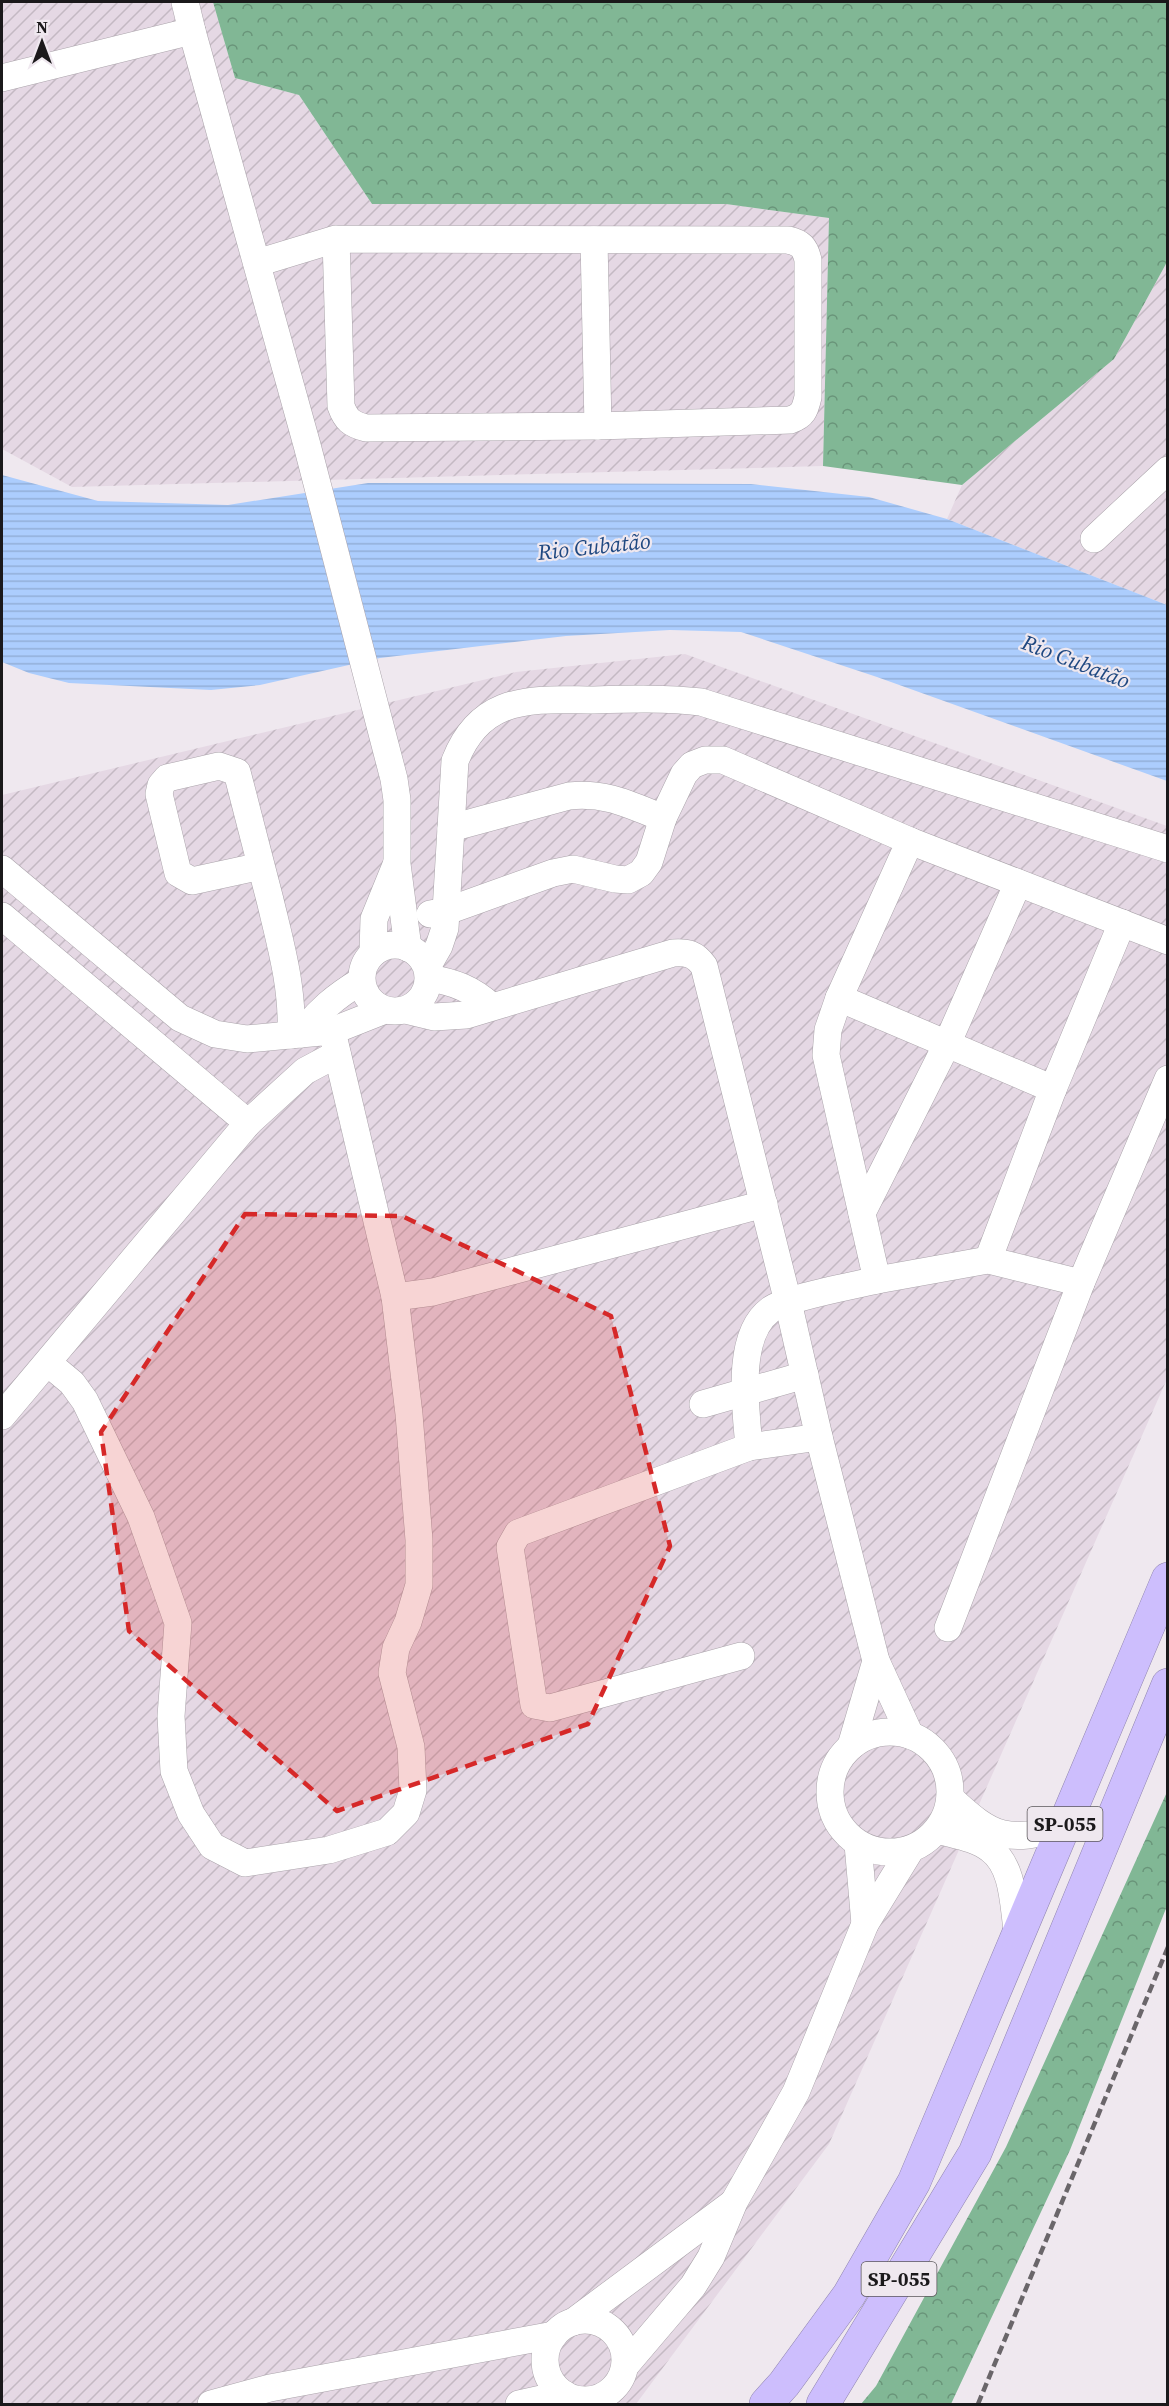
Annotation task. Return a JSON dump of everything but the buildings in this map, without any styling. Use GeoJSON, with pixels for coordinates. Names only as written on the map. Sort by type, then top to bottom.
{"type":"FeatureCollection","features":[{"type":"Feature","properties":{"kind":"highway","name":"SP-055"},"geometry":{"type":"LineString","coordinates":[[766,2404],[784,2384],[849,2295],[914,2182],[1167,1580]]}},
{"type":"Feature","properties":{"kind":"highway","name":"SP-055"},"geometry":{"type":"LineString","coordinates":[[823,2404],[975,2153],[1167,1685]]}},
{"type":"Feature","properties":{"kind":"street"},"geometry":{"type":"LineString","coordinates":[[2,1416],[248,1123],[334,1043],[395,1010],[417,1003],[426,992],[396,864],[394,779],[307,445],[185,2]]}},
{"type":"Feature","properties":{"kind":"street"},"geometry":{"type":"LineString","coordinates":[[2,78],[192,31]]}},
{"type":"Feature","properties":{"kind":"street"},"geometry":{"type":"LineString","coordinates":[[256,262],[336,239],[788,240],[797,242],[806,249],[808,260],[808,398],[806,409],[800,417],[790,420],[598,426],[366,428],[353,424],[345,417],[340,406],[336,239]]}},
{"type":"Feature","properties":{"kind":"street"},"geometry":{"type":"LineString","coordinates":[[594,240],[598,426]]}},
{"type":"Feature","properties":{"kind":"street"},"geometry":{"type":"LineString","coordinates":[[1094,538],[1167,470]]}},
{"type":"Feature","properties":{"kind":"street"},"geometry":{"type":"LineString","coordinates":[[441,907],[451,828],[455,761],[462,742],[477,724],[501,708],[532,700],[673,699],[701,702],[1167,849]]}},
{"type":"Feature","properties":{"kind":"street"},"geometry":{"type":"LineString","coordinates":[[419,961],[422,926],[441,907],[573,869],[615,879],[628,879],[641,873],[649,862],[663,818],[684,774],[692,765],[705,760],[723,760],[910,841],[1167,940]]}},
{"type":"Feature","properties":{"kind":"street"},"geometry":{"type":"LineString","coordinates":[[261,866],[192,880],[178,873],[159,794],[167,778],[219,765],[237,772],[288,970],[296,1035]]}},
{"type":"Feature","properties":{"kind":"street"},"geometry":{"type":"LineString","coordinates":[[451,828],[569,796],[590,794],[609,797],[663,818]]}},
{"type":"Feature","properties":{"kind":"street"},"geometry":{"type":"LineString","coordinates":[[877,1280],[826,1055],[828,1030],[838,998],[910,841]]}},
{"type":"Feature","properties":{"kind":"street"},"geometry":{"type":"LineString","coordinates":[[373,953],[374,919],[396,864]]}},
{"type":"Feature","properties":{"kind":"street"},"geometry":{"type":"LineString","coordinates":[[2,869],[180,1018],[214,1034],[247,1039],[296,1035],[334,1043]]}},
{"type":"Feature","properties":{"kind":"street"},"geometry":{"type":"LineString","coordinates":[[862,1213],[947,1044],[1018,883]]}},
{"type":"Feature","properties":{"kind":"street"},"geometry":{"type":"LineString","coordinates":[[2,916],[248,1123]]}},
{"type":"Feature","properties":{"kind":"street"},"geometry":{"type":"LineString","coordinates":[[988,1260],[1053,1089],[1122,923]]}},
{"type":"Feature","properties":{"kind":"street"},"geometry":{"type":"LineString","coordinates":[[491,1006],[466,988],[451,982],[390,945],[373,953],[366,961],[361,981],[369,999],[395,1010],[434,1017],[466,1015],[673,953],[686,952],[697,956],[704,966],[876,1661],[910,1735]]}},
{"type":"Feature","properties":{"kind":"street"},"geometry":{"type":"LineString","coordinates":[[296,1035],[332,999],[361,981]]}},
{"type":"Feature","properties":{"kind":"street"},"geometry":{"type":"LineString","coordinates":[[838,998],[1053,1089]]}},
{"type":"Feature","properties":{"kind":"street"},"geometry":{"type":"LineString","coordinates":[[48,1363],[72,1383],[86,1401],[141,1517],[178,1623],[171,1716],[174,1770],[191,1814],[212,1846],[245,1863],[329,1850],[387,1832],[406,1813],[413,1790],[411,1747],[392,1673],[396,1648],[408,1622],[419,1586],[419,1540],[410,1425],[395,1297],[334,1043]]}},
{"type":"Feature","properties":{"kind":"street"},"geometry":{"type":"LineString","coordinates":[[948,1628],[1080,1283],[1167,1078]]}},
{"type":"Feature","properties":{"kind":"street"},"geometry":{"type":"LineString","coordinates":[[395,1297],[433,1292],[764,1204]]}},
{"type":"Feature","properties":{"kind":"street"},"geometry":{"type":"LineString","coordinates":[[749,1448],[744,1391],[750,1341],[758,1322],[770,1310],[788,1302],[877,1280],[988,1260],[1080,1283]]}},
{"type":"Feature","properties":{"kind":"street"},"geometry":{"type":"LineString","coordinates":[[703,1404],[805,1375]]}},
{"type":"Feature","properties":{"kind":"street"},"geometry":{"type":"LineString","coordinates":[[741,1656],[550,1708],[534,1705],[510,1547],[518,1533],[749,1448],[819,1437]]}},
{"type":"Feature","properties":{"kind":"street"},"geometry":{"type":"LineString","coordinates":[[851,1746],[876,1661]]}},
{"type":"Feature","properties":{"kind":"street"},"geometry":{"type":"LineString","coordinates":[[885,1732],[910,1735],[933,1749],[941,1760],[951,1785],[951,1798],[946,1815],[938,1830],[930,1838],[911,1849],[898,1853],[884,1853],[858,1844],[838,1824],[829,1797],[830,1782],[841,1756],[851,1746],[873,1734],[885,1732]]}},
{"type":"Feature","properties":{"kind":"street"},"geometry":{"type":"LineString","coordinates":[[951,1798],[977,1823],[993,1832],[1012,1837],[1064,1828]]}},
{"type":"Feature","properties":{"kind":"street"},"geometry":{"type":"LineString","coordinates":[[938,1830],[975,1841],[990,1849],[1001,1860],[1008,1874],[1018,1936]]}},
{"type":"Feature","properties":{"kind":"street"},"geometry":{"type":"LineString","coordinates":[[858,1844],[865,1924]]}},
{"type":"Feature","properties":{"kind":"street"},"geometry":{"type":"LineString","coordinates":[[519,2404],[564,2394],[586,2400],[607,2394],[622,2376],[625,2366],[693,2286],[711,2257],[734,2202],[796,2092],[865,1924],[911,1849]]}},
{"type":"Feature","properties":{"kind":"street"},"geometry":{"type":"LineString","coordinates":[[564,2394],[549,2377],[546,2367],[548,2344],[564,2328],[734,2202]]}},
{"type":"Feature","properties":{"kind":"street"},"geometry":{"type":"LineString","coordinates":[[211,2404],[270,2388],[596,2322],[615,2334],[621,2343],[625,2366]]}},
{"type":"Feature","properties":{"kind":"highlighted area"},"geometry":{"type":"Polygon","coordinates":[[[245,1214],[402,1216],[611,1316],[670,1546],[588,1724],[337,1811],[129,1631],[101,1432],[245,1214]]]}},
{"type":"Feature","properties":{"kind":"shaded area"},"geometry":{"type":"Polygon","coordinates":[[[2,2],[213,2],[235,78],[299,95],[372,204],[726,204],[829,218],[823,466],[72,487],[2,449],[2,2]]]}},
{"type":"Feature","properties":{"kind":"shaded area"},"geometry":{"type":"Polygon","coordinates":[[[1167,262],[1167,605],[947,519],[962,485],[1114,359],[1167,262]]]}},
{"type":"Feature","properties":{"kind":"shaded area"},"geometry":{"type":"Polygon","coordinates":[[[685,654],[1167,826],[1167,1379],[829,2144],[636,2404],[2,2404],[2,795],[516,672],[685,654]]]}},
{"type":"Feature","properties":{"kind":"green space"},"geometry":{"type":"Polygon","coordinates":[[[213,2],[1167,2],[1167,262],[1114,359],[962,485],[823,466],[829,218],[726,204],[372,204],[299,95],[235,78],[213,2]]]}},
{"type":"Feature","properties":{"kind":"green space"},"geometry":{"type":"Polygon","coordinates":[[[1167,1792],[1167,1906],[1070,2150],[951,2404],[861,2404],[876,2386],[1006,2147],[1167,1792]]]}},
{"type":"Feature","properties":{"kind":"water","name":"Rio Cubatão"},"geometry":{"type":"Polygon","coordinates":[[[2,475],[98,501],[228,505],[368,483],[751,484],[869,497],[947,519],[1167,605],[1167,781],[877,677],[741,632],[670,630],[566,636],[380,658],[260,685],[211,690],[69,683],[29,673],[2,662],[2,475]]]}},
{"type":"Feature","properties":{"kind":"railway"},"geometry":{"type":"LineString","coordinates":[[978,2404],[1168,1947]]}}]}
